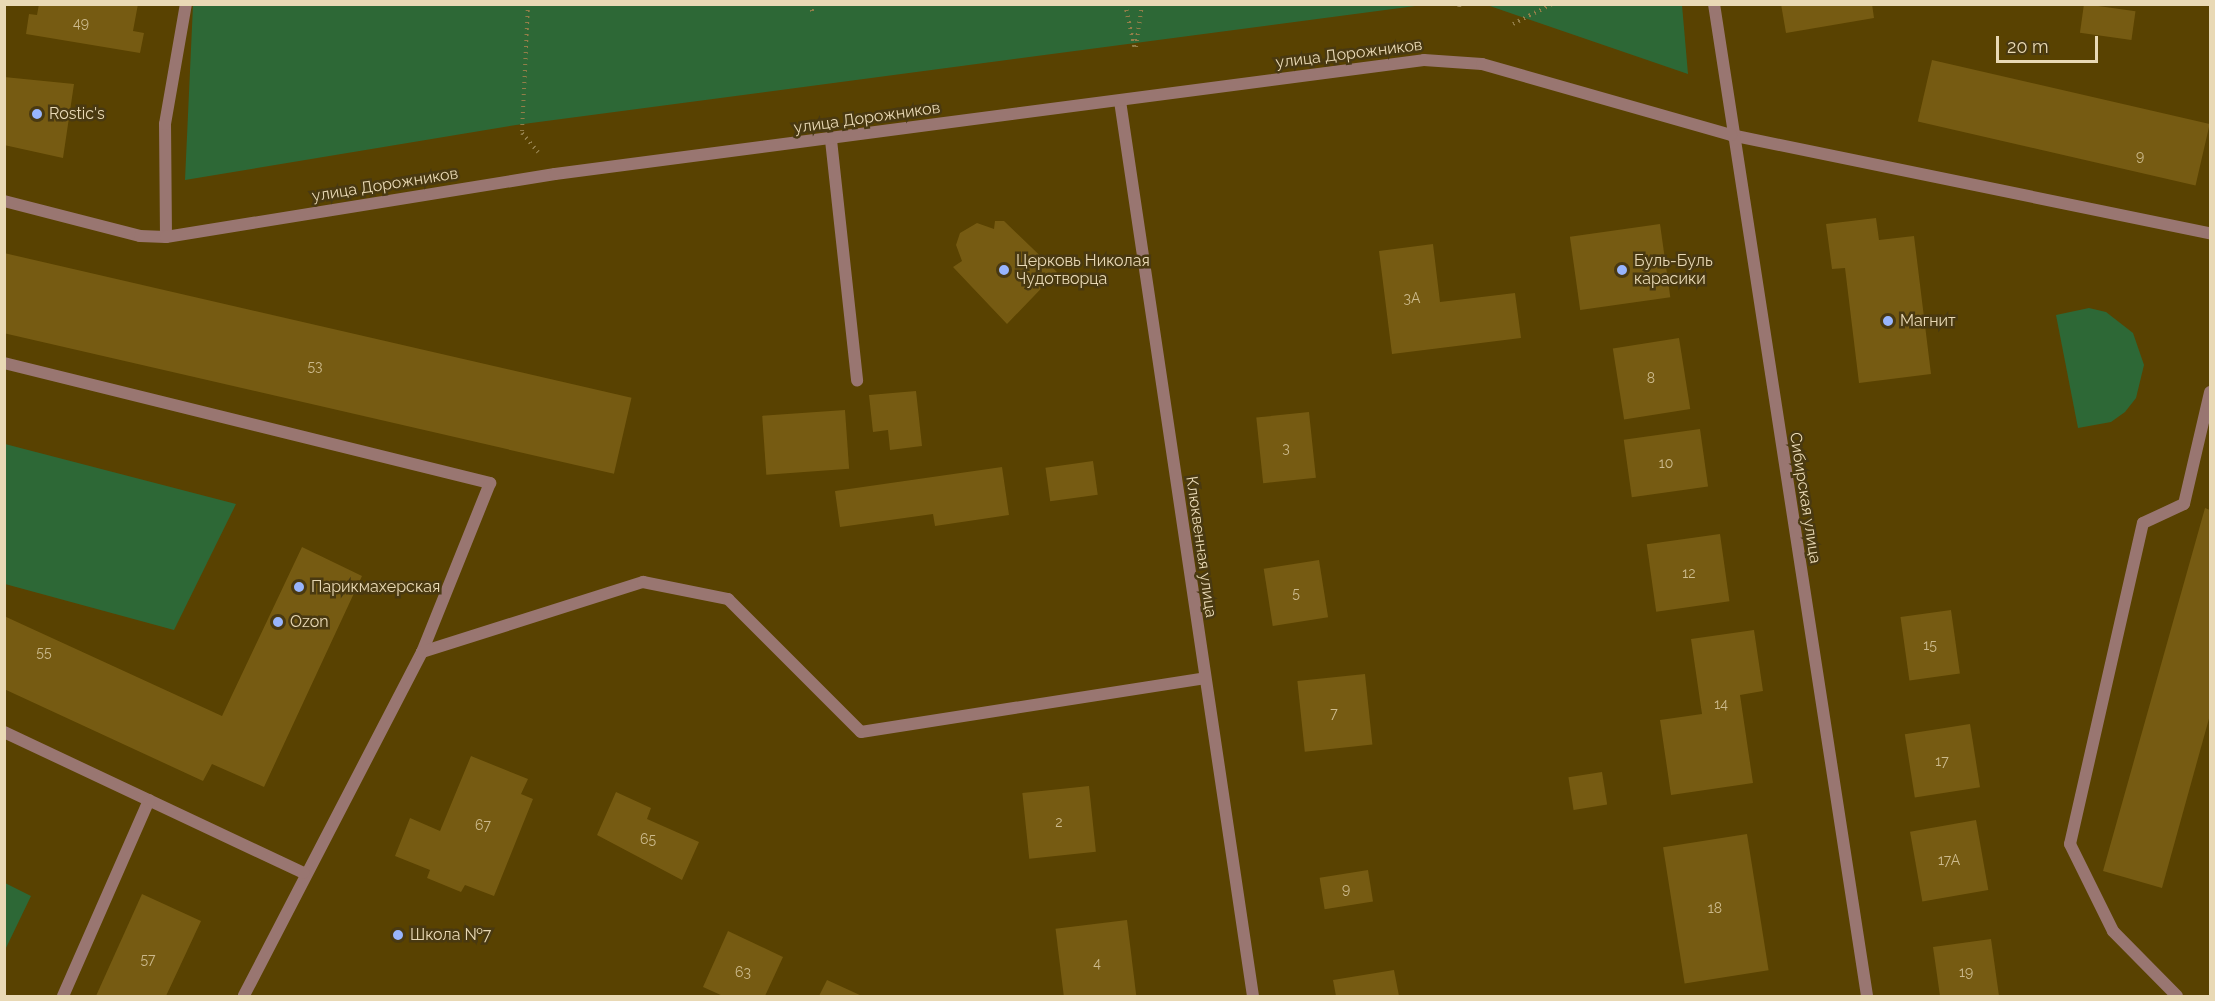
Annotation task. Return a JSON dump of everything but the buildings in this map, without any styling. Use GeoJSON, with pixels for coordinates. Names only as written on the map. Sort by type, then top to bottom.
{"type":"FeatureCollection","features":[{"type":"Feature","properties":{"kind":"street"},"geometry":{"type":"LineString","coordinates":[[166,237],[165,124],[186,4]]}},
{"type":"Feature","properties":{"kind":"street","name":"Сибирская улица"},"geometry":{"type":"LineString","coordinates":[[1714,4],[1731,135],[1868,996]]}},
{"type":"Feature","properties":{"kind":"street","name":"улица Дорожников"},"geometry":{"type":"LineString","coordinates":[[4,201],[140,236],[166,237],[555,174],[831,140],[1424,60],[1482,64],[1731,135],[2211,233]]}},
{"type":"Feature","properties":{"kind":"street","name":"Клюквенная улица"},"geometry":{"type":"LineString","coordinates":[[1120,101],[1253,996]]}},
{"type":"Feature","properties":{"kind":"street"},"geometry":{"type":"LineString","coordinates":[[831,140],[857,381]]}},
{"type":"Feature","properties":{"kind":"street"},"geometry":{"type":"LineString","coordinates":[[4,363],[490,483],[422,652],[304,873],[244,996]]}},
{"type":"Feature","properties":{"kind":"street"},"geometry":{"type":"LineString","coordinates":[[2177,996],[2113,931],[2070,844],[2143,523],[2184,504],[2211,392]]}},
{"type":"Feature","properties":{"kind":"street"},"geometry":{"type":"LineString","coordinates":[[422,652],[643,582],[728,599],[861,732],[1204,678]]}},
{"type":"Feature","properties":{"kind":"street"},"geometry":{"type":"LineString","coordinates":[[4,732],[304,873]]}},
{"type":"Feature","properties":{"kind":"street"},"geometry":{"type":"LineString","coordinates":[[63,996],[149,800]]}},
{"type":"Feature","properties":{"kind":"path"},"geometry":{"type":"LineString","coordinates":[[528,4],[522,133],[555,174]]}},
{"type":"Feature","properties":{"kind":"path"},"geometry":{"type":"LineString","coordinates":[[1125,4],[1135,50],[1142,4]]}},
{"type":"Feature","properties":{"kind":"path"},"geometry":{"type":"LineString","coordinates":[[1513,24],[1552,4]]}},
{"type":"Feature","properties":{"kind":"green space"},"geometry":{"type":"Polygon","coordinates":[[[193,4],[1423,5],[516,125],[185,180],[193,4]]]}},
{"type":"Feature","properties":{"kind":"green space"},"geometry":{"type":"Polygon","coordinates":[[[1487,5],[1682,5],[1688,74],[1487,5]]]}},
{"type":"Feature","properties":{"kind":"green space"},"geometry":{"type":"Polygon","coordinates":[[[2089,308],[2106,312],[2133,333],[2144,365],[2136,398],[2125,412],[2111,422],[2078,428],[2056,315],[2089,308]]]}},
{"type":"Feature","properties":{"kind":"green space"},"geometry":{"type":"Polygon","coordinates":[[[5,444],[236,504],[174,630],[5,584],[5,444]]]}},
{"type":"Feature","properties":{"kind":"green space"},"geometry":{"type":"Polygon","coordinates":[[[5,883],[31,896],[5,950],[5,883]]]}},
{"type":"Feature","properties":{"kind":"place","name":"Rostic's"},"geometry":{"type":"Point","coordinates":[37,114]}},
{"type":"Feature","properties":{"kind":"place","name":"Церковь Николая Чудотворца"},"geometry":{"type":"Point","coordinates":[1004,270]}},
{"type":"Feature","properties":{"kind":"place","name":"Буль-Буль карасики"},"geometry":{"type":"Point","coordinates":[1622,270]}},
{"type":"Feature","properties":{"kind":"place","name":"Магнит"},"geometry":{"type":"Point","coordinates":[1888,321]}},
{"type":"Feature","properties":{"kind":"place","name":"Парикмахерская"},"geometry":{"type":"Point","coordinates":[299,587]}},
{"type":"Feature","properties":{"kind":"place","name":"Ozon"},"geometry":{"type":"Point","coordinates":[278,622]}},
{"type":"Feature","properties":{"kind":"place","name":"Школа №7"},"geometry":{"type":"Point","coordinates":[398,935]}}]}
